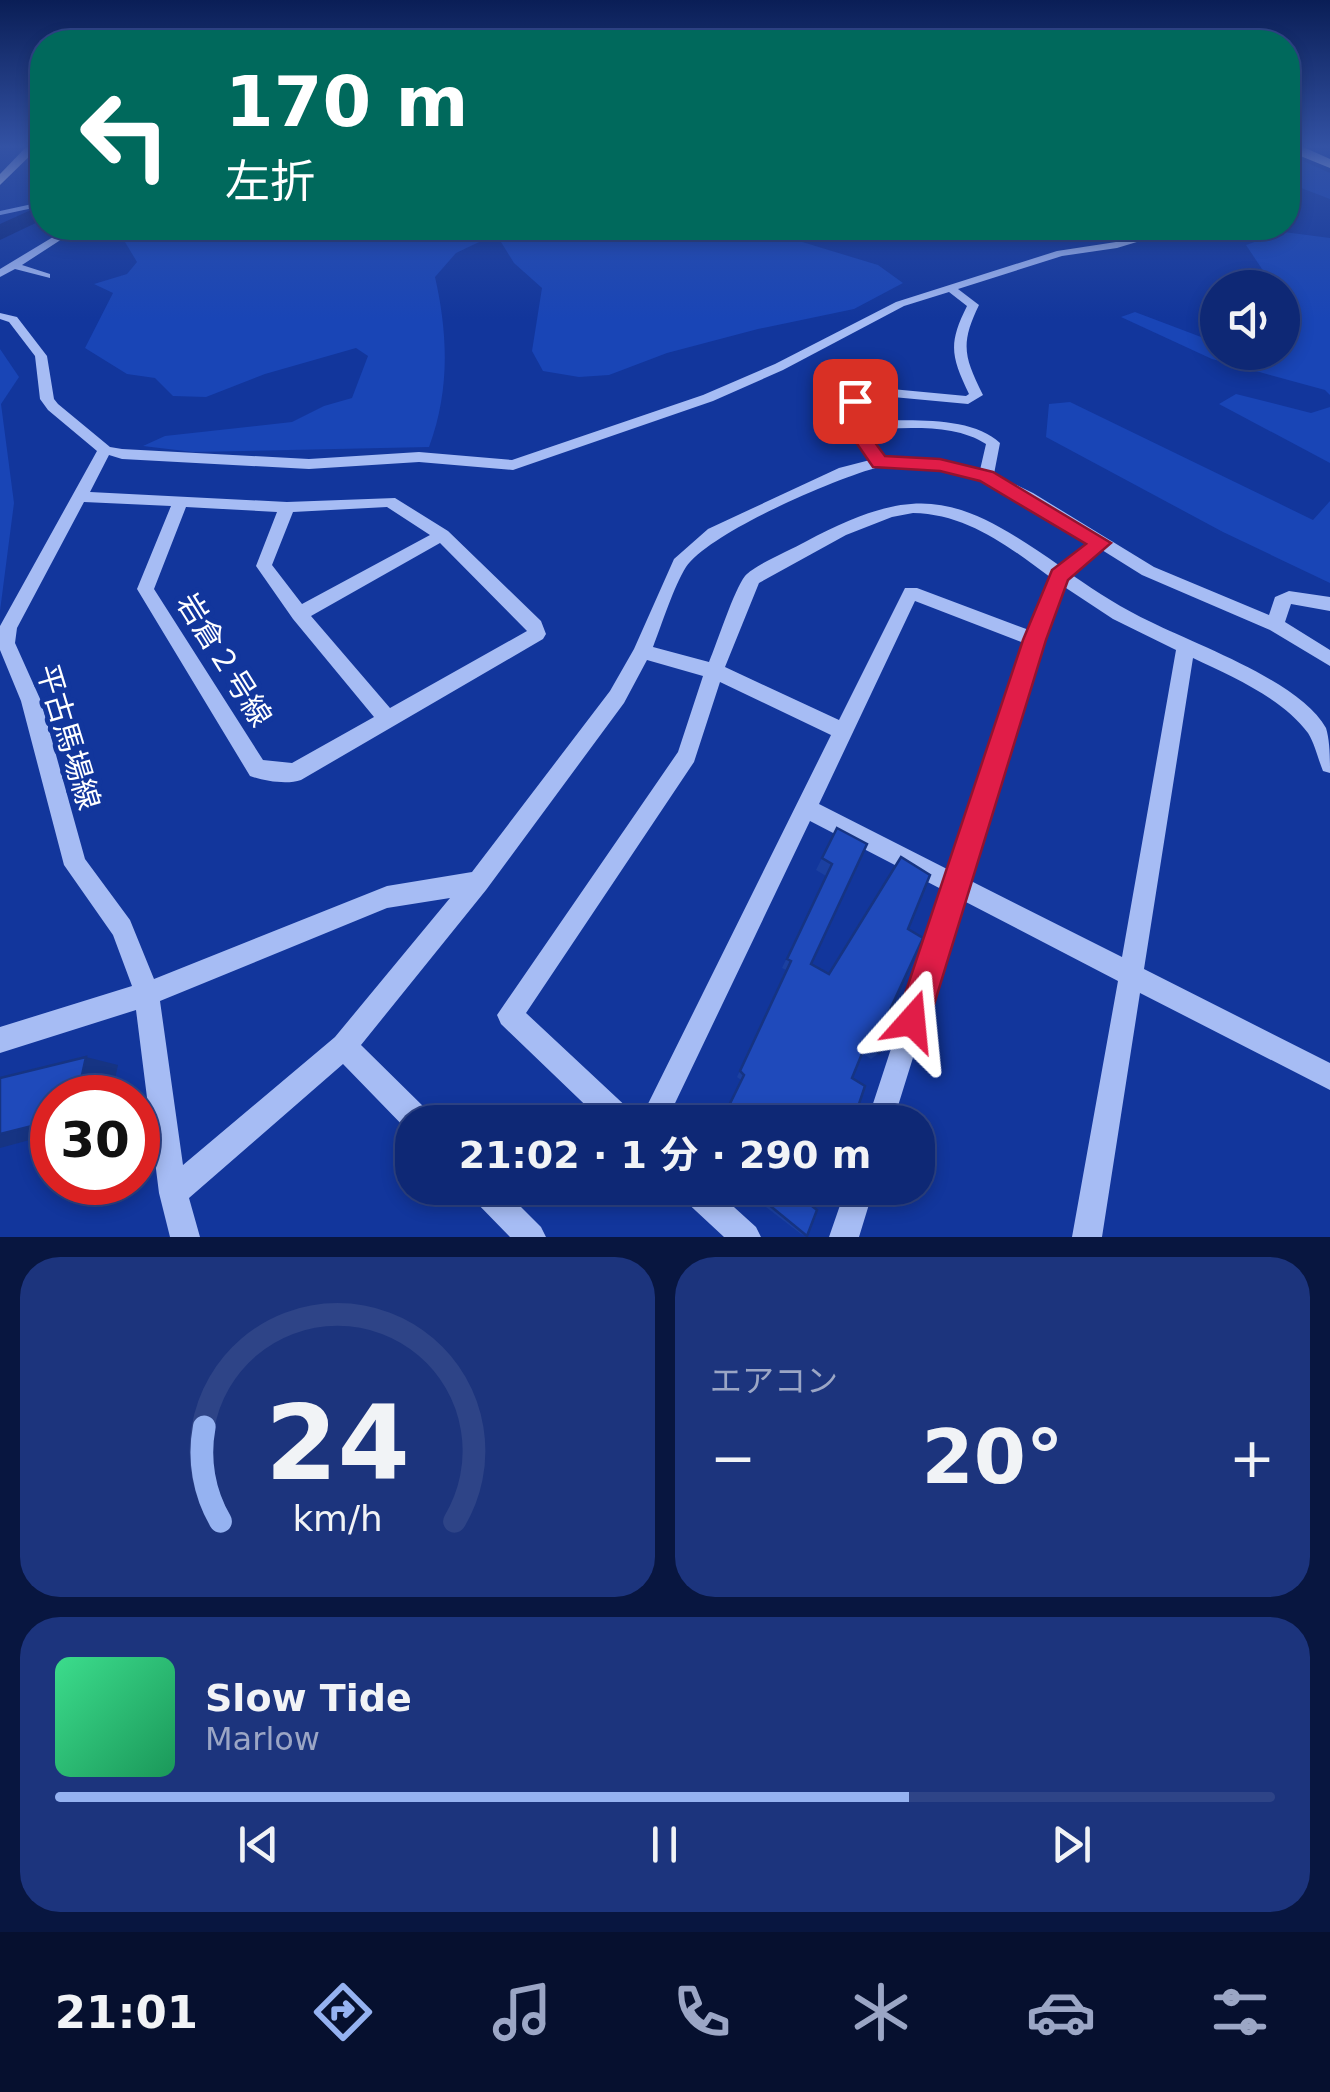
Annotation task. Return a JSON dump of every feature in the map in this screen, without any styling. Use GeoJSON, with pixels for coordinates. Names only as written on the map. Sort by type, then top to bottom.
{"type":"FeatureCollection","features":[{"type":"Feature","properties":{"kind":"street"},"geometry":{"type":"LineString","coordinates":[[0,274],[55,240]]}},
{"type":"Feature","properties":{"kind":"street"},"geometry":{"type":"LineString","coordinates":[[0,316],[14,319],[41,356],[53,407],[105,450],[309,464],[419,457],[512,466],[708,398],[779,367],[886,311],[1061,253],[1135,240]]}},
{"type":"Feature","properties":{"kind":"street"},"geometry":{"type":"LineString","coordinates":[[14,266],[46,276]]}},
{"type":"Feature","properties":{"kind":"street"},"geometry":{"type":"LineString","coordinates":[[879,462],[853,425],[855,401],[875,393],[968,400],[976,396],[963,374],[957,338],[973,305],[950,288]]}},
{"type":"Feature","properties":{"kind":"street"},"geometry":{"type":"LineString","coordinates":[[853,425],[927,426],[986,436],[992,444],[986,476]]}},
{"type":"Feature","properties":{"kind":"street","name":"平古馬場線"},"geometry":{"type":"LineString","coordinates":[[105,450],[83,498],[8,628],[6,643],[30,701],[75,865],[122,928],[148,994],[173,1193],[186,1237]]}},
{"type":"Feature","properties":{"kind":"street"},"geometry":{"type":"LineString","coordinates":[[173,1193],[344,1046],[478,882],[616,698],[642,651],[680,563],[714,533],[844,471],[879,462],[940,465],[986,476],[1160,577],[1276,626],[1330,658]]}},
{"type":"Feature","properties":{"kind":"street"},"geometry":{"type":"LineString","coordinates":[[83,498],[288,506],[390,502],[442,535],[535,626],[538,634],[388,720],[264,566],[288,506]]}},
{"type":"Feature","properties":{"kind":"street","name":"岩倉２号線"},"geometry":{"type":"LineString","coordinates":[[180,504],[145,589],[257,770],[294,772],[388,720]]}},
{"type":"Feature","properties":{"kind":"street"},"geometry":{"type":"LineString","coordinates":[[604,1105],[510,1016],[687,756],[714,671],[752,579],[864,522],[898,510],[933,508],[972,518],[1116,613],[1245,672],[1314,725],[1330,764]]}},
{"type":"Feature","properties":{"kind":"street"},"geometry":{"type":"LineString","coordinates":[[299,614],[442,535]]}},
{"type":"Feature","properties":{"kind":"street"},"geometry":{"type":"LineString","coordinates":[[885,1105],[1034,640],[1059,576],[1100,543]]}},
{"type":"Feature","properties":{"kind":"street"},"geometry":{"type":"LineString","coordinates":[[660,1105],[911,593],[1034,640]]}},
{"type":"Feature","properties":{"kind":"street"},"geometry":{"type":"LineString","coordinates":[[1276,626],[1282,602],[1289,597],[1330,604]]}},
{"type":"Feature","properties":{"kind":"street"},"geometry":{"type":"LineString","coordinates":[[1087,1237],[1186,648]]}},
{"type":"Feature","properties":{"kind":"street"},"geometry":{"type":"LineString","coordinates":[[642,651],[714,671],[842,732]]}},
{"type":"Feature","properties":{"kind":"street"},"geometry":{"type":"LineString","coordinates":[[806,808],[1330,1078]]}},
{"type":"Feature","properties":{"kind":"street"},"geometry":{"type":"LineString","coordinates":[[0,1040],[148,994],[387,898],[478,882]]}},
{"type":"Feature","properties":{"kind":"street"},"geometry":{"type":"LineString","coordinates":[[344,1046],[402,1105]]}},
{"type":"Feature","properties":{"kind":"street"},"geometry":{"type":"LineString","coordinates":[[499,1205],[530,1237]]}},
{"type":"Feature","properties":{"kind":"street"},"geometry":{"type":"LineString","coordinates":[[711,1205],[746,1237]]}},
{"type":"Feature","properties":{"kind":"street"},"geometry":{"type":"LineString","coordinates":[[844,1237],[854,1205]]}},
{"type":"Feature","properties":{"kind":"shaded area"},"geometry":{"type":"Polygon","coordinates":[[[1300,234],[1330,238],[1330,395],[1325,390],[1252,370],[1300,370],[1300,270],[1263,270],[1246,245],[1261,240],[1300,240],[1300,234]]]}},
{"type":"Feature","properties":{"kind":"shaded area"},"geometry":{"type":"Polygon","coordinates":[[[124,240],[483,240],[456,253],[435,277],[445,362],[441,405],[429,447],[193,452],[143,446],[165,436],[292,422],[352,398],[368,356],[356,348],[265,374],[206,397],[173,396],[155,378],[127,374],[85,348],[113,293],[94,284],[127,274],[137,262],[124,240]]]}},
{"type":"Feature","properties":{"kind":"shaded area"},"geometry":{"type":"Polygon","coordinates":[[[500,240],[796,240],[878,265],[903,283],[854,309],[667,353],[609,375],[579,377],[543,371],[532,351],[542,288],[514,263],[500,240]]]}},
{"type":"Feature","properties":{"kind":"shaded area"},"geometry":{"type":"Polygon","coordinates":[[[1135,312],[1200,337],[1200,353],[1121,317],[1135,312]]]}},
{"type":"Feature","properties":{"kind":"shaded area"},"geometry":{"type":"Polygon","coordinates":[[[0,349],[19,377],[1,404],[14,503],[0,611],[0,349]]]}},
{"type":"Feature","properties":{"kind":"shaded area"},"geometry":{"type":"Polygon","coordinates":[[[1236,394],[1311,413],[1330,407],[1330,463],[1219,404],[1236,394]]]}},
{"type":"Feature","properties":{"kind":"shaded area"},"geometry":{"type":"Polygon","coordinates":[[[1070,402],[1313,520],[1330,501],[1330,583],[1223,532],[1046,437],[1049,404],[1070,402]]]}},
{"type":"Feature","properties":{"kind":"building"},"geometry":{"type":"Polygon","coordinates":[[[837,828],[867,844],[811,964],[829,974],[901,857],[930,875],[908,929],[923,938],[882,1027],[888,1032],[879,1053],[866,1044],[852,1078],[865,1086],[859,1105],[729,1105],[744,1075],[740,1071],[791,961],[787,959],[832,864],[822,858],[837,828]]]}},
{"type":"Feature","properties":{"kind":"building"},"geometry":{"type":"Polygon","coordinates":[[[86,1057],[82,1075],[30,1075],[30,1126],[0,1134],[0,1078],[86,1057]]]}},
{"type":"Feature","properties":{"kind":"building"},"geometry":{"type":"Polygon","coordinates":[[[769,1205],[811,1205],[817,1210],[807,1236],[769,1205]]]}},
{"type":"Feature","properties":{"kind":"waterway"},"geometry":{"type":"LineString","coordinates":[[0,213],[30,207]]}},
{"type":"Feature","properties":{"kind":"waterway"},"geometry":{"type":"LineString","coordinates":[[0,233],[30,218]]}},
{"type":"Feature","properties":{"kind":"route"},"geometry":{"type":"LineString","coordinates":[[855,401],[853,425],[879,462],[940,465],[986,476],[1028,497],[1100,543],[1059,576],[1034,640],[912,1021]]}}]}
